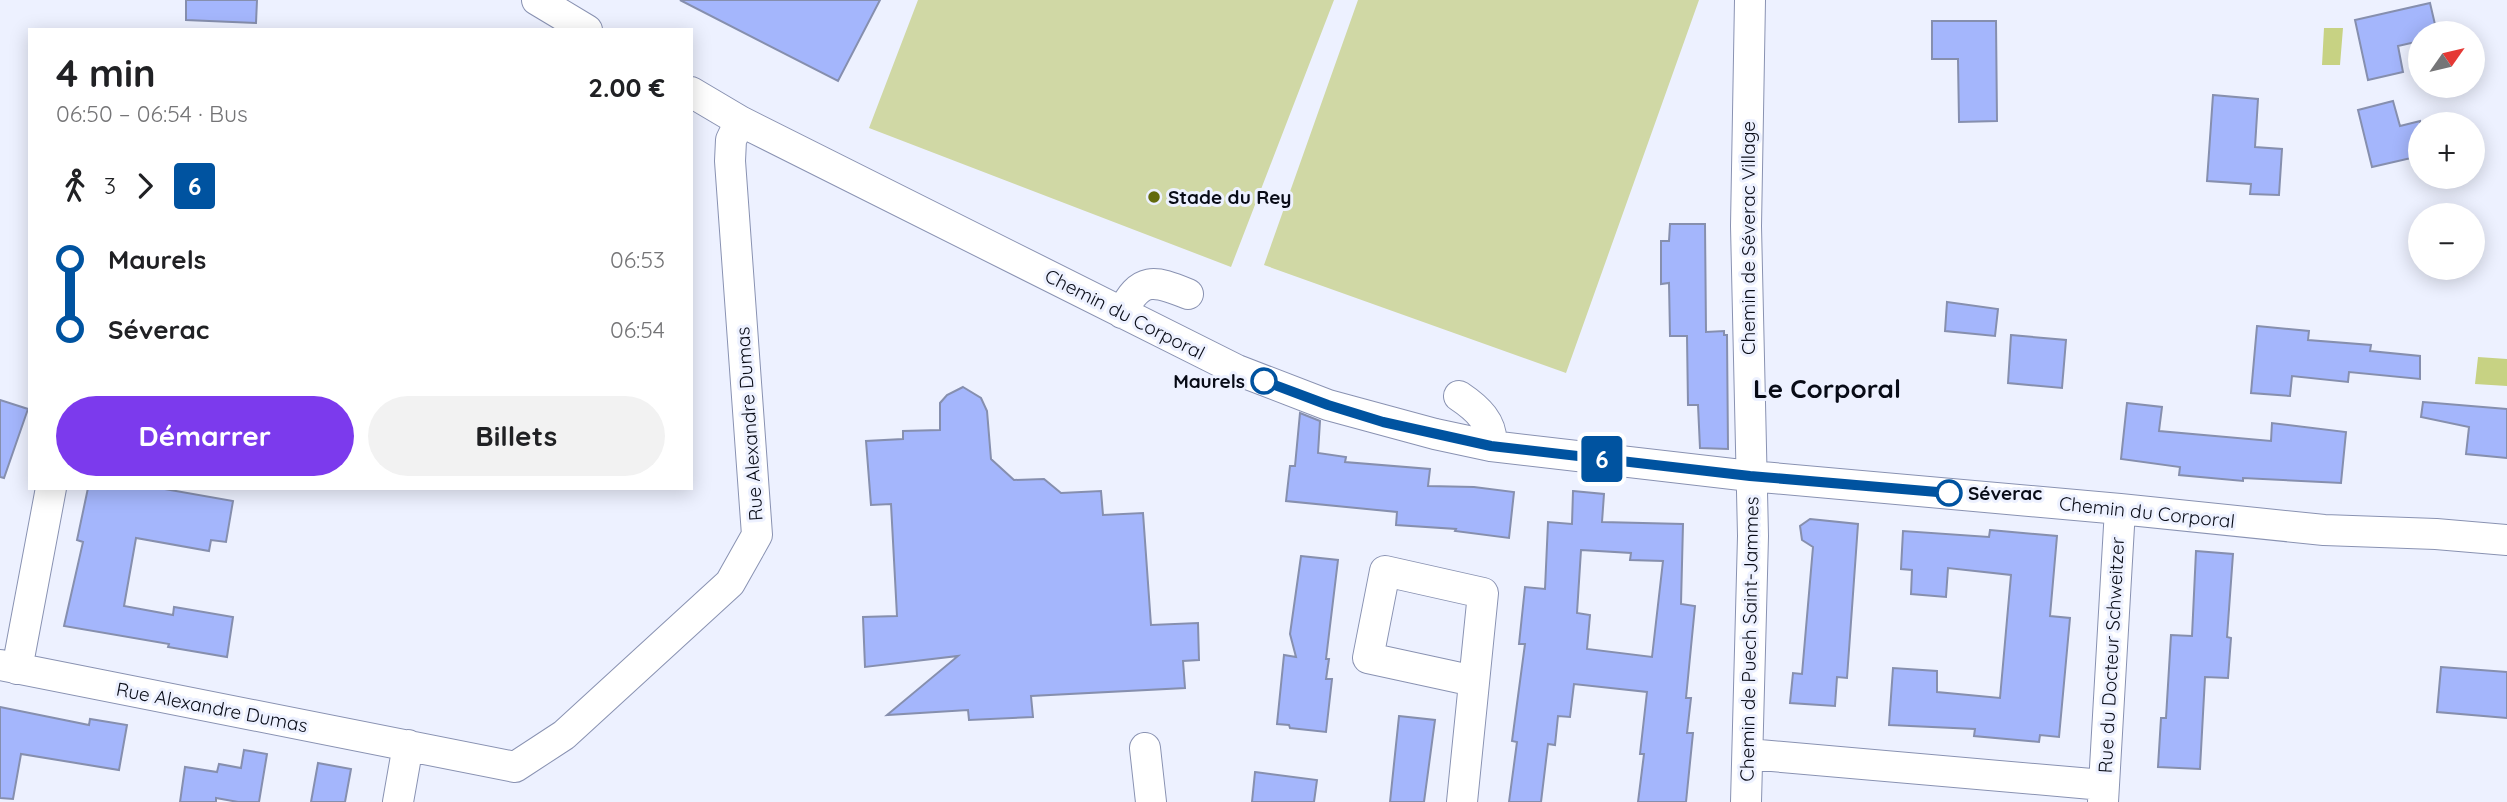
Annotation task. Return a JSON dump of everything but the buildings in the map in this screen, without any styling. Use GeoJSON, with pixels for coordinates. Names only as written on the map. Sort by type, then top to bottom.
{"type":"FeatureCollection","features":[{"type":"Feature","properties":{"kind":"street"},"geometry":{"type":"LineString","coordinates":[[537,0],[584,28]]}},
{"type":"Feature","properties":{"kind":"street","name":"Chemin de Séverac Village"},"geometry":{"type":"LineString","coordinates":[[1750,0],[1746,226],[1750,476]]}},
{"type":"Feature","properties":{"kind":"street","name":"Chemin du Corporal"},"geometry":{"type":"LineString","coordinates":[[693,93],[740,121],[1198,352],[1276,387],[1383,422],[1491,446],[1750,476],[2324,530],[2436,534],[2507,540]]}},
{"type":"Feature","properties":{"kind":"street","name":"Rue Alexandre Dumas"},"geometry":{"type":"LineString","coordinates":[[51,490],[9,667],[515,767],[564,734],[730,583],[757,535],[730,161],[731,140],[740,121]]}},
{"type":"Feature","properties":{"kind":"street"},"geometry":{"type":"LineString","coordinates":[[1122,313],[1130,297],[1144,284],[1158,284],[1188,294]]}},
{"type":"Feature","properties":{"kind":"street"},"geometry":{"type":"LineString","coordinates":[[1459,396],[1474,407],[1490,427],[1493,433],[1491,446]]}},
{"type":"Feature","properties":{"kind":"street","name":"Chemin de Puech Saint-Jammes"},"geometry":{"type":"LineString","coordinates":[[1746,802],[1753,536],[1750,476]]}},
{"type":"Feature","properties":{"kind":"street","name":"Rue du Docteur Schweitzer"},"geometry":{"type":"LineString","coordinates":[[2103,793],[2120,509]]}},
{"type":"Feature","properties":{"kind":"street"},"geometry":{"type":"LineString","coordinates":[[1462,802],[1483,593],[1385,571],[1368,658],[1474,681]]}},
{"type":"Feature","properties":{"kind":"street"},"geometry":{"type":"LineString","coordinates":[[398,802],[408,745]]}},
{"type":"Feature","properties":{"kind":"street"},"geometry":{"type":"LineString","coordinates":[[1145,748],[1151,802]]}},
{"type":"Feature","properties":{"kind":"street"},"geometry":{"type":"LineString","coordinates":[[1748,754],[2103,793]]}},
{"type":"Feature","properties":{"kind":"shaded area","name":"Stade du Rey"},"geometry":{"type":"Polygon","coordinates":[[[918,0],[1334,0],[1231,267],[869,128],[918,0]]]}},
{"type":"Feature","properties":{"kind":"shaded area"},"geometry":{"type":"Polygon","coordinates":[[[1358,0],[1699,0],[1566,373],[1264,265],[1358,0]]]}},
{"type":"Feature","properties":{"kind":"shaded area"},"geometry":{"type":"Polygon","coordinates":[[[2324,28],[2343,28],[2340,65],[2322,65],[2324,28]]]}},
{"type":"Feature","properties":{"kind":"shaded area"},"geometry":{"type":"Polygon","coordinates":[[[2478,357],[2507,359],[2507,386],[2475,384],[2478,357]]]}},
{"type":"Feature","properties":{"kind":"bus line","name":"6"},"geometry":{"type":"LineString","coordinates":[[1264,381],[1383,422],[1491,446],[1750,476],[1949,493]]}},
{"type":"Feature","properties":{"kind":"place","name":"Stade du Rey"},"geometry":{"type":"Point","coordinates":[1154,197]}},
{"type":"Feature","properties":{"kind":"place","name":"Maurels"},"geometry":{"type":"Point","coordinates":[1264,381]}},
{"type":"Feature","properties":{"kind":"place","name":"Séverac"},"geometry":{"type":"Point","coordinates":[1949,493]}},
{"type":"Feature","properties":{"kind":"district","name":"Le Corporal"},"geometry":{"type":"Point","coordinates":[1827,388]}}]}
